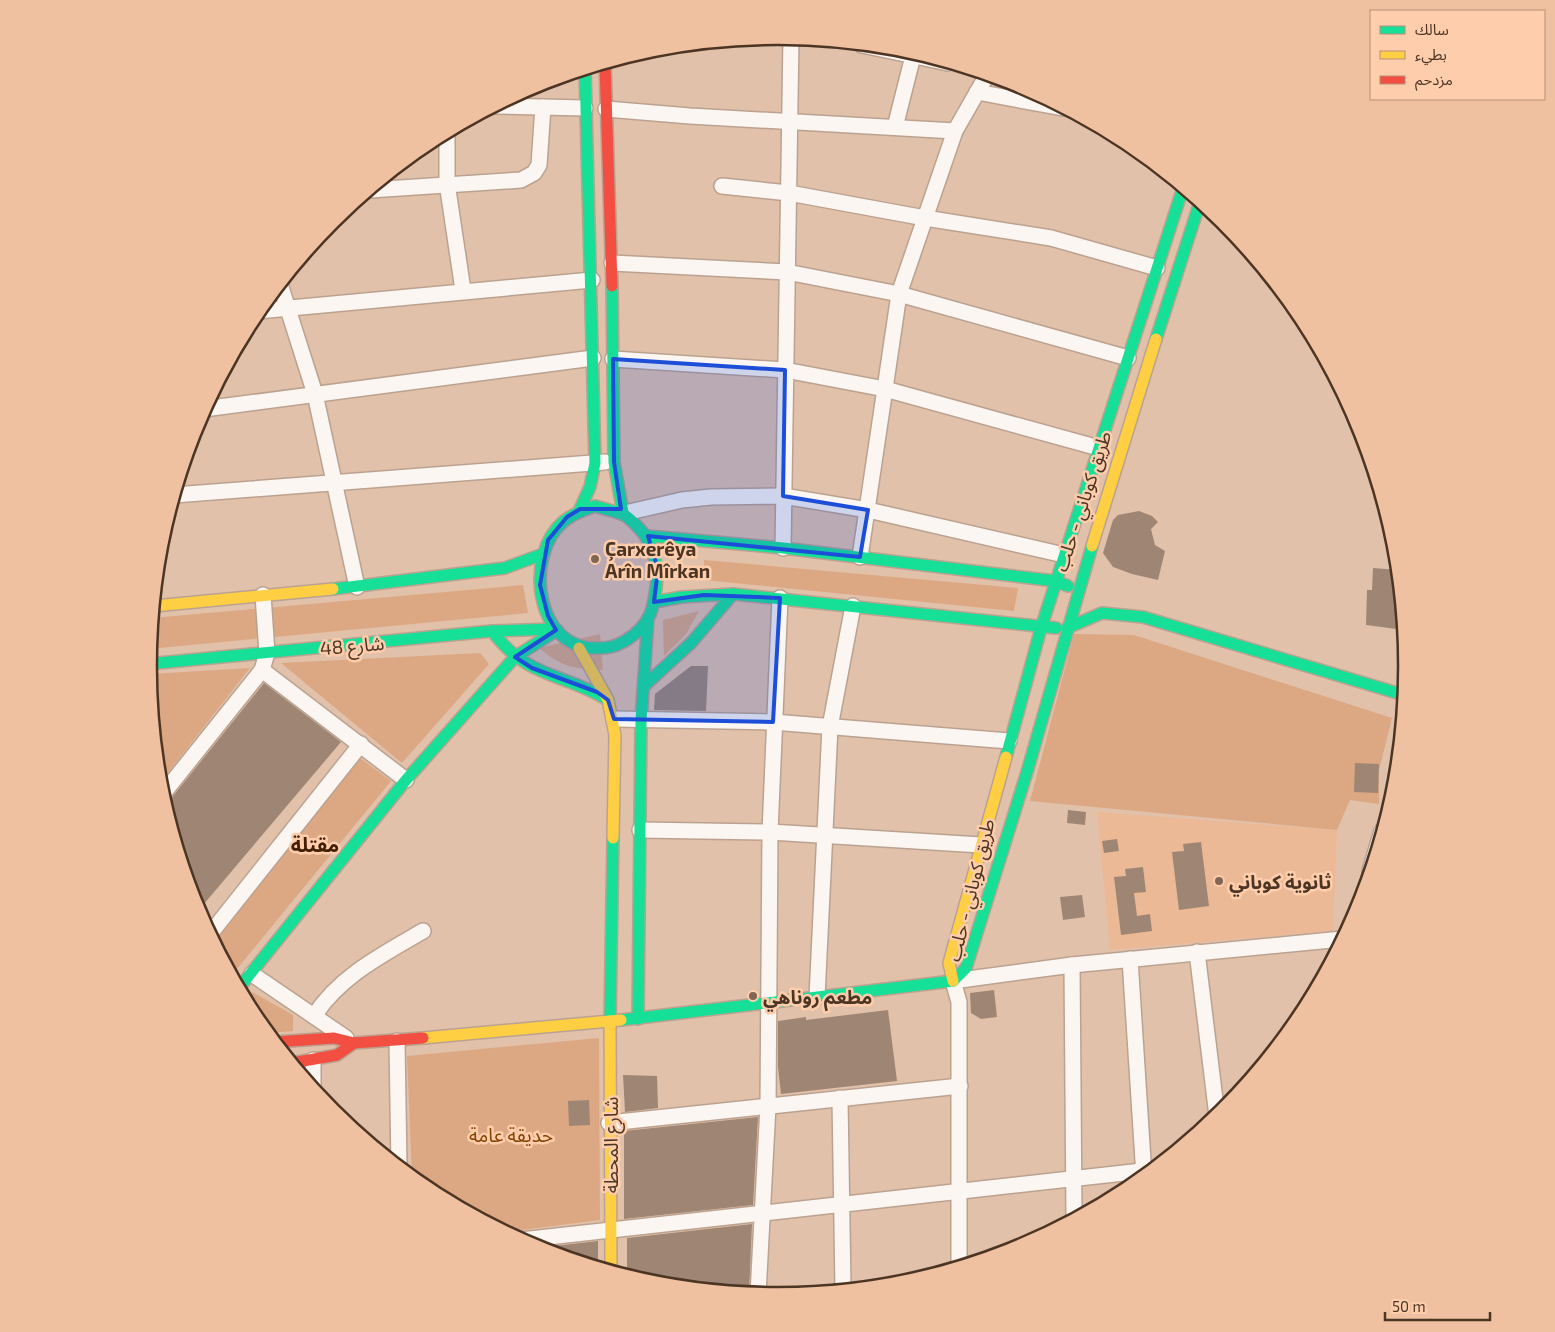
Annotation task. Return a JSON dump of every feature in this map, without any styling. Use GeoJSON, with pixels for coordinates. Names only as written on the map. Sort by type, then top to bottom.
{"type":"FeatureCollection","features":[{"type":"Feature","properties":{"kind":"main road"},"geometry":{"type":"LineString","coordinates":[[605,70],[612,263],[614,462],[616,488],[624,513]]}},
{"type":"Feature","properties":{"kind":"main road"},"geometry":{"type":"LineString","coordinates":[[580,510],[590,487],[594,463],[592,280],[585,76]]}},
{"type":"Feature","properties":{"kind":"main road","name":"طريق كوباني - حلب"},"geometry":{"type":"LineString","coordinates":[[953,981],[949,963],[1041,628],[1181,194]]}},
{"type":"Feature","properties":{"kind":"main road","name":"طريق كوباني - حلب"},"geometry":{"type":"LineString","coordinates":[[953,981],[966,968],[1027,772],[1078,589],[1198,209]]}},
{"type":"Feature","properties":{"kind":"main road"},"geometry":{"type":"LineString","coordinates":[[595,506],[611,508],[624,513],[648,536],[658,569],[658,586],[654,602],[648,618],[639,632],[627,642],[612,649],[596,651],[579,648],[556,630],[543,601],[540,570],[543,554],[556,528],[567,517],[580,510],[595,506]]}},
{"type":"Feature","properties":{"kind":"main road"},"geometry":{"type":"LineString","coordinates":[[648,536],[783,548],[1055,582],[1078,589],[1102,613]]}},
{"type":"Feature","properties":{"kind":"main road"},"geometry":{"type":"LineString","coordinates":[[160,605],[357,586],[505,568],[543,554]]}},
{"type":"Feature","properties":{"kind":"main road"},"geometry":{"type":"LineString","coordinates":[[654,602],[682,597],[733,594],[1041,628],[1067,628],[1102,613],[1143,617],[1397,693]]}},
{"type":"Feature","properties":{"kind":"main road"},"geometry":{"type":"LineString","coordinates":[[644,686],[692,645],[733,594]]}},
{"type":"Feature","properties":{"kind":"main road"},"geometry":{"type":"LineString","coordinates":[[638,1019],[641,720],[648,618]]}},
{"type":"Feature","properties":{"kind":"main road"},"geometry":{"type":"LineString","coordinates":[[244,983],[406,780],[515,657],[556,630]]}},
{"type":"Feature","properties":{"kind":"main road","name":"48 شارع"},"geometry":{"type":"LineString","coordinates":[[157,663],[492,631],[556,630]]}},
{"type":"Feature","properties":{"kind":"main road"},"geometry":{"type":"LineString","coordinates":[[492,631],[515,657],[532,668],[584,686],[608,700]]}},
{"type":"Feature","properties":{"kind":"main road","name":"شارع المحطة"},"geometry":{"type":"LineString","coordinates":[[579,648],[608,700],[614,718],[615,791],[609,1123],[611,1264]]}},
{"type":"Feature","properties":{"kind":"main road"},"geometry":{"type":"LineString","coordinates":[[283,1041],[334,1038],[354,1043],[397,1041],[638,1019],[953,981]]}},
{"type":"Feature","properties":{"kind":"main road"},"geometry":{"type":"LineString","coordinates":[[300,1062],[337,1055],[354,1043]]}},
{"type":"Feature","properties":{"kind":"street"},"geometry":{"type":"LineString","coordinates":[[783,548],[791,45]]}},
{"type":"Feature","properties":{"kind":"street"},"geometry":{"type":"LineString","coordinates":[[895,127],[912,60]]}},
{"type":"Feature","properties":{"kind":"street"},"geometry":{"type":"LineString","coordinates":[[860,557],[899,294],[955,131],[984,80]]}},
{"type":"Feature","properties":{"kind":"street"},"geometry":{"type":"LineString","coordinates":[[977,92],[1041,104]]}},
{"type":"Feature","properties":{"kind":"street"},"geometry":{"type":"LineString","coordinates":[[509,106],[585,108]]}},
{"type":"Feature","properties":{"kind":"street"},"geometry":{"type":"LineString","coordinates":[[380,189],[447,183],[521,180],[534,173],[539,165],[543,107]]}},
{"type":"Feature","properties":{"kind":"street"},"geometry":{"type":"LineString","coordinates":[[606,109],[955,131]]}},
{"type":"Feature","properties":{"kind":"street"},"geometry":{"type":"LineString","coordinates":[[447,141],[447,183],[463,290]]}},
{"type":"Feature","properties":{"kind":"street"},"geometry":{"type":"LineString","coordinates":[[722,186],[789,193],[925,218],[1051,238],[1157,268]]}},
{"type":"Feature","properties":{"kind":"street"},"geometry":{"type":"LineString","coordinates":[[612,263],[787,272],[899,294],[1128,358]]}},
{"type":"Feature","properties":{"kind":"street"},"geometry":{"type":"LineString","coordinates":[[269,310],[463,290],[592,280]]}},
{"type":"Feature","properties":{"kind":"street"},"geometry":{"type":"LineString","coordinates":[[282,292],[314,394],[357,586]]}},
{"type":"Feature","properties":{"kind":"street"},"geometry":{"type":"LineString","coordinates":[[213,408],[593,358]]}},
{"type":"Feature","properties":{"kind":"street"},"geometry":{"type":"LineString","coordinates":[[613,359],[785,370],[885,389],[1099,448]]}},
{"type":"Feature","properties":{"kind":"street"},"geometry":{"type":"LineString","coordinates":[[181,494],[614,462]]}},
{"type":"Feature","properties":{"kind":"street"},"geometry":{"type":"LineString","coordinates":[[624,513],[692,499],[783,496],[868,510],[1064,555]]}},
{"type":"Feature","properties":{"kind":"street"},"geometry":{"type":"LineString","coordinates":[[168,785],[262,670],[268,653],[263,595]]}},
{"type":"Feature","properties":{"kind":"street"},"geometry":{"type":"LineString","coordinates":[[758,1287],[768,1106],[767,1003],[770,832],[780,598]]}},
{"type":"Feature","properties":{"kind":"street"},"geometry":{"type":"LineString","coordinates":[[817,997],[823,836],[830,727],[853,606]]}},
{"type":"Feature","properties":{"kind":"street"},"geometry":{"type":"LineString","coordinates":[[262,670],[406,780]]}},
{"type":"Feature","properties":{"kind":"street"},"geometry":{"type":"LineString","coordinates":[[614,718],[774,722],[1010,741]]}},
{"type":"Feature","properties":{"kind":"street"},"geometry":{"type":"LineString","coordinates":[[215,928],[361,744]]}},
{"type":"Feature","properties":{"kind":"street"},"geometry":{"type":"LineString","coordinates":[[640,830],[770,832],[980,845]]}},
{"type":"Feature","properties":{"kind":"street"},"geometry":{"type":"LineString","coordinates":[[314,1016],[326,998],[357,971],[422,931]]}},
{"type":"Feature","properties":{"kind":"street"},"geometry":{"type":"LineString","coordinates":[[959,1260],[959,1002],[953,981],[1130,958],[1335,940]]}},
{"type":"Feature","properties":{"kind":"street"},"geometry":{"type":"LineString","coordinates":[[1197,952],[1217,1105]]}},
{"type":"Feature","properties":{"kind":"street"},"geometry":{"type":"LineString","coordinates":[[1130,958],[1146,1166]]}},
{"type":"Feature","properties":{"kind":"street"},"geometry":{"type":"LineString","coordinates":[[1072,965],[1074,1211]]}},
{"type":"Feature","properties":{"kind":"street"},"geometry":{"type":"LineString","coordinates":[[252,974],[354,1043]]}},
{"type":"Feature","properties":{"kind":"street"},"geometry":{"type":"LineString","coordinates":[[397,1041],[400,1160]]}},
{"type":"Feature","properties":{"kind":"street"},"geometry":{"type":"LineString","coordinates":[[313,1060],[313,1077]]}},
{"type":"Feature","properties":{"kind":"street"},"geometry":{"type":"LineString","coordinates":[[609,1123],[960,1086]]}},
{"type":"Feature","properties":{"kind":"street"},"geometry":{"type":"LineString","coordinates":[[840,1098],[843,1284]]}},
{"type":"Feature","properties":{"kind":"street"},"geometry":{"type":"LineString","coordinates":[[536,1238],[1075,1178],[1136,1173]]}},
{"type":"Feature","properties":{"kind":"highlighted area"},"geometry":{"type":"Polygon","coordinates":[[[613,359],[785,370],[783,496],[868,510],[860,557],[648,536],[658,569],[654,602],[704,595],[780,598],[773,722],[614,719],[608,700],[597,692],[532,668],[515,657],[556,630],[548,616],[540,585],[548,540],[567,517],[580,509],[621,509],[614,462],[613,359]]]}},
{"type":"Feature","properties":{"kind":"shaded area","name":"ثانوية كوباني"},"geometry":{"type":"Polygon","coordinates":[[[1097,812],[1337,830],[1333,931],[1110,950],[1097,812]]]}},
{"type":"Feature","properties":{"kind":"green space"},"geometry":{"type":"Polygon","coordinates":[[[704,560],[1018,588],[1014,611],[704,580],[704,560]]]}},
{"type":"Feature","properties":{"kind":"green space"},"geometry":{"type":"Polygon","coordinates":[[[523,585],[528,613],[157,648],[159,617],[523,585]]]}},
{"type":"Feature","properties":{"kind":"green space"},"geometry":{"type":"Polygon","coordinates":[[[699,611],[686,634],[664,656],[663,620],[699,611]]]}},
{"type":"Feature","properties":{"kind":"green space"},"geometry":{"type":"Polygon","coordinates":[[[600,634],[603,670],[568,666],[539,648],[600,634]]]}},
{"type":"Feature","properties":{"kind":"green space"},"geometry":{"type":"Polygon","coordinates":[[[1074,634],[1134,635],[1392,718],[1379,770],[1379,804],[1350,800],[1337,830],[1030,801],[1074,634]]]}},
{"type":"Feature","properties":{"kind":"green space"},"geometry":{"type":"Polygon","coordinates":[[[480,653],[489,664],[402,763],[281,663],[480,653]]]}},
{"type":"Feature","properties":{"kind":"green space"},"geometry":{"type":"Polygon","coordinates":[[[250,668],[166,774],[158,707],[157,674],[250,668]]]}},
{"type":"Feature","properties":{"kind":"green space"},"geometry":{"type":"Polygon","coordinates":[[[360,758],[391,781],[236,970],[218,935],[360,758]]]}},
{"type":"Feature","properties":{"kind":"green space"},"geometry":{"type":"Polygon","coordinates":[[[252,992],[293,1015],[293,1031],[277,1032],[251,994],[252,992]]]}},
{"type":"Feature","properties":{"kind":"green space","name":"حديقة عامة"},"geometry":{"type":"Polygon","coordinates":[[[599,1038],[600,1220],[519,1230],[467,1204],[412,1168],[407,1056],[599,1038]]]}},
{"type":"Feature","properties":{"kind":"building"},"geometry":{"type":"Polygon","coordinates":[[[1139,511],[1152,516],[1158,522],[1151,529],[1155,545],[1165,551],[1158,580],[1113,567],[1103,553],[1113,520],[1118,515],[1139,511]]]}},
{"type":"Feature","properties":{"kind":"building"},"geometry":{"type":"Polygon","coordinates":[[[1373,568],[1391,569],[1397,629],[1366,625],[1367,590],[1372,590],[1373,568]]]}},
{"type":"Feature","properties":{"kind":"building"},"geometry":{"type":"Polygon","coordinates":[[[691,666],[708,666],[706,711],[654,710],[655,694],[691,666]]]}},
{"type":"Feature","properties":{"kind":"building"},"geometry":{"type":"Polygon","coordinates":[[[264,683],[341,742],[204,904],[189,866],[171,799],[264,683]]]}},
{"type":"Feature","properties":{"kind":"building"},"geometry":{"type":"Polygon","coordinates":[[[1355,763],[1379,764],[1378,793],[1354,792],[1355,763]]]}},
{"type":"Feature","properties":{"kind":"building"},"geometry":{"type":"Polygon","coordinates":[[[1068,810],[1086,812],[1085,825],[1067,823],[1068,810]]]}},
{"type":"Feature","properties":{"kind":"building"},"geometry":{"type":"Polygon","coordinates":[[[1117,839],[1119,851],[1104,853],[1102,841],[1117,839]]]}},
{"type":"Feature","properties":{"kind":"building"},"geometry":{"type":"Polygon","coordinates":[[[1201,842],[1209,906],[1179,910],[1172,852],[1184,851],[1183,844],[1201,842]]]}},
{"type":"Feature","properties":{"kind":"building"},"geometry":{"type":"Polygon","coordinates":[[[1143,867],[1146,892],[1134,893],[1137,916],[1150,914],[1152,931],[1121,935],[1114,877],[1126,876],[1125,869],[1143,867]]]}},
{"type":"Feature","properties":{"kind":"building"},"geometry":{"type":"Polygon","coordinates":[[[1082,895],[1085,917],[1063,920],[1060,897],[1082,895]]]}},
{"type":"Feature","properties":{"kind":"building"},"geometry":{"type":"Polygon","coordinates":[[[994,990],[997,1017],[981,1019],[971,1013],[970,993],[994,990]]]}},
{"type":"Feature","properties":{"kind":"building"},"geometry":{"type":"Polygon","coordinates":[[[888,1010],[897,1081],[781,1094],[778,1067],[778,1021],[806,1017],[806,1020],[888,1010]]]}},
{"type":"Feature","properties":{"kind":"building"},"geometry":{"type":"Polygon","coordinates":[[[623,1075],[657,1076],[658,1108],[625,1112],[623,1075]]]}},
{"type":"Feature","properties":{"kind":"building"},"geometry":{"type":"Polygon","coordinates":[[[589,1100],[590,1125],[569,1126],[568,1101],[589,1100]]]}},
{"type":"Feature","properties":{"kind":"building"},"geometry":{"type":"Polygon","coordinates":[[[758,1117],[753,1205],[624,1219],[624,1131],[758,1117]]]}},
{"type":"Feature","properties":{"kind":"building"},"geometry":{"type":"Polygon","coordinates":[[[752,1224],[749,1286],[696,1282],[627,1268],[627,1238],[752,1224]]]}},
{"type":"Feature","properties":{"kind":"building"},"geometry":{"type":"Polygon","coordinates":[[[598,1241],[598,1260],[578,1254],[556,1246],[598,1241]]]}},
{"type":"Feature","properties":{"kind":"traffic: fast"},"geometry":{"type":"LineString","coordinates":[[580,509],[590,487],[595,463],[585,76]]}},
{"type":"Feature","properties":{"kind":"traffic: fast"},"geometry":{"type":"LineString","coordinates":[[1006,757],[1041,628],[1181,194]]}},
{"type":"Feature","properties":{"kind":"traffic: fast"},"geometry":{"type":"LineString","coordinates":[[1156,339],[1198,209]]}},
{"type":"Feature","properties":{"kind":"traffic: fast"},"geometry":{"type":"LineString","coordinates":[[612,286],[614,462],[623,513]]}},
{"type":"Feature","properties":{"kind":"traffic: fast"},"geometry":{"type":"LineString","coordinates":[[595,506],[624,515],[636,525],[650,543],[654,554],[657,575],[652,609],[644,624],[628,639],[617,645],[605,648],[577,645],[560,634],[549,618],[542,598],[540,577],[543,556],[551,536],[568,518],[595,506]]}},
{"type":"Feature","properties":{"kind":"traffic: fast"},"geometry":{"type":"LineString","coordinates":[[648,536],[783,548],[1055,581],[1068,586]]}},
{"type":"Feature","properties":{"kind":"traffic: fast"},"geometry":{"type":"LineString","coordinates":[[953,981],[966,968],[1027,772],[1092,546]]}},
{"type":"Feature","properties":{"kind":"traffic: fast"},"geometry":{"type":"LineString","coordinates":[[333,589],[505,568],[543,554]]}},
{"type":"Feature","properties":{"kind":"traffic: fast"},"geometry":{"type":"LineString","coordinates":[[654,602],[682,597],[733,594],[1056,628]]}},
{"type":"Feature","properties":{"kind":"traffic: fast"},"geometry":{"type":"LineString","coordinates":[[644,686],[691,643],[733,594]]}},
{"type":"Feature","properties":{"kind":"traffic: fast"},"geometry":{"type":"LineString","coordinates":[[1067,628],[1102,613],[1143,617],[1397,693]]}},
{"type":"Feature","properties":{"kind":"traffic: fast"},"geometry":{"type":"LineString","coordinates":[[638,1019],[641,720],[648,618]]}},
{"type":"Feature","properties":{"kind":"traffic: fast"},"geometry":{"type":"LineString","coordinates":[[157,663],[492,631],[556,629]]}},
{"type":"Feature","properties":{"kind":"traffic: fast"},"geometry":{"type":"LineString","coordinates":[[244,982],[406,780],[515,657],[557,630]]}},
{"type":"Feature","properties":{"kind":"traffic: fast"},"geometry":{"type":"LineString","coordinates":[[492,631],[519,659],[608,700]]}},
{"type":"Feature","properties":{"kind":"traffic: fast"},"geometry":{"type":"LineString","coordinates":[[610,1021],[613,838]]}},
{"type":"Feature","properties":{"kind":"traffic: fast"},"geometry":{"type":"LineString","coordinates":[[621,1020],[953,981]]}},
{"type":"Feature","properties":{"kind":"traffic: slow"},"geometry":{"type":"LineString","coordinates":[[1092,546],[1156,339]]}},
{"type":"Feature","properties":{"kind":"traffic: slow"},"geometry":{"type":"LineString","coordinates":[[160,605],[333,589]]}},
{"type":"Feature","properties":{"kind":"traffic: slow"},"geometry":{"type":"LineString","coordinates":[[579,648],[608,700],[615,735],[613,838]]}},
{"type":"Feature","properties":{"kind":"traffic: slow"},"geometry":{"type":"LineString","coordinates":[[953,981],[949,963],[1006,757]]}},
{"type":"Feature","properties":{"kind":"traffic: slow"},"geometry":{"type":"LineString","coordinates":[[423,1038],[621,1020]]}},
{"type":"Feature","properties":{"kind":"traffic: slow"},"geometry":{"type":"LineString","coordinates":[[610,1021],[611,1264]]}},
{"type":"Feature","properties":{"kind":"traffic: jam"},"geometry":{"type":"LineString","coordinates":[[605,70],[612,286]]}},
{"type":"Feature","properties":{"kind":"traffic: jam"},"geometry":{"type":"LineString","coordinates":[[283,1041],[334,1038],[354,1043],[423,1038]]}},
{"type":"Feature","properties":{"kind":"traffic: jam"},"geometry":{"type":"LineString","coordinates":[[300,1062],[337,1055],[354,1043]]}},
{"type":"Feature","properties":{"kind":"place","name":"Çarxerêya Arîn Mîrkan"},"geometry":{"type":"Point","coordinates":[595,559]}},
{"type":"Feature","properties":{"kind":"place","name":"ثانوية كوباني"},"geometry":{"type":"Point","coordinates":[1219,881]}},
{"type":"Feature","properties":{"kind":"place","name":"مطعم روناهي"},"geometry":{"type":"Point","coordinates":[753,996]}},
{"type":"Feature","properties":{"kind":"district","name":"مقتلة"},"geometry":{"type":"Point","coordinates":[315,844]}}]}
